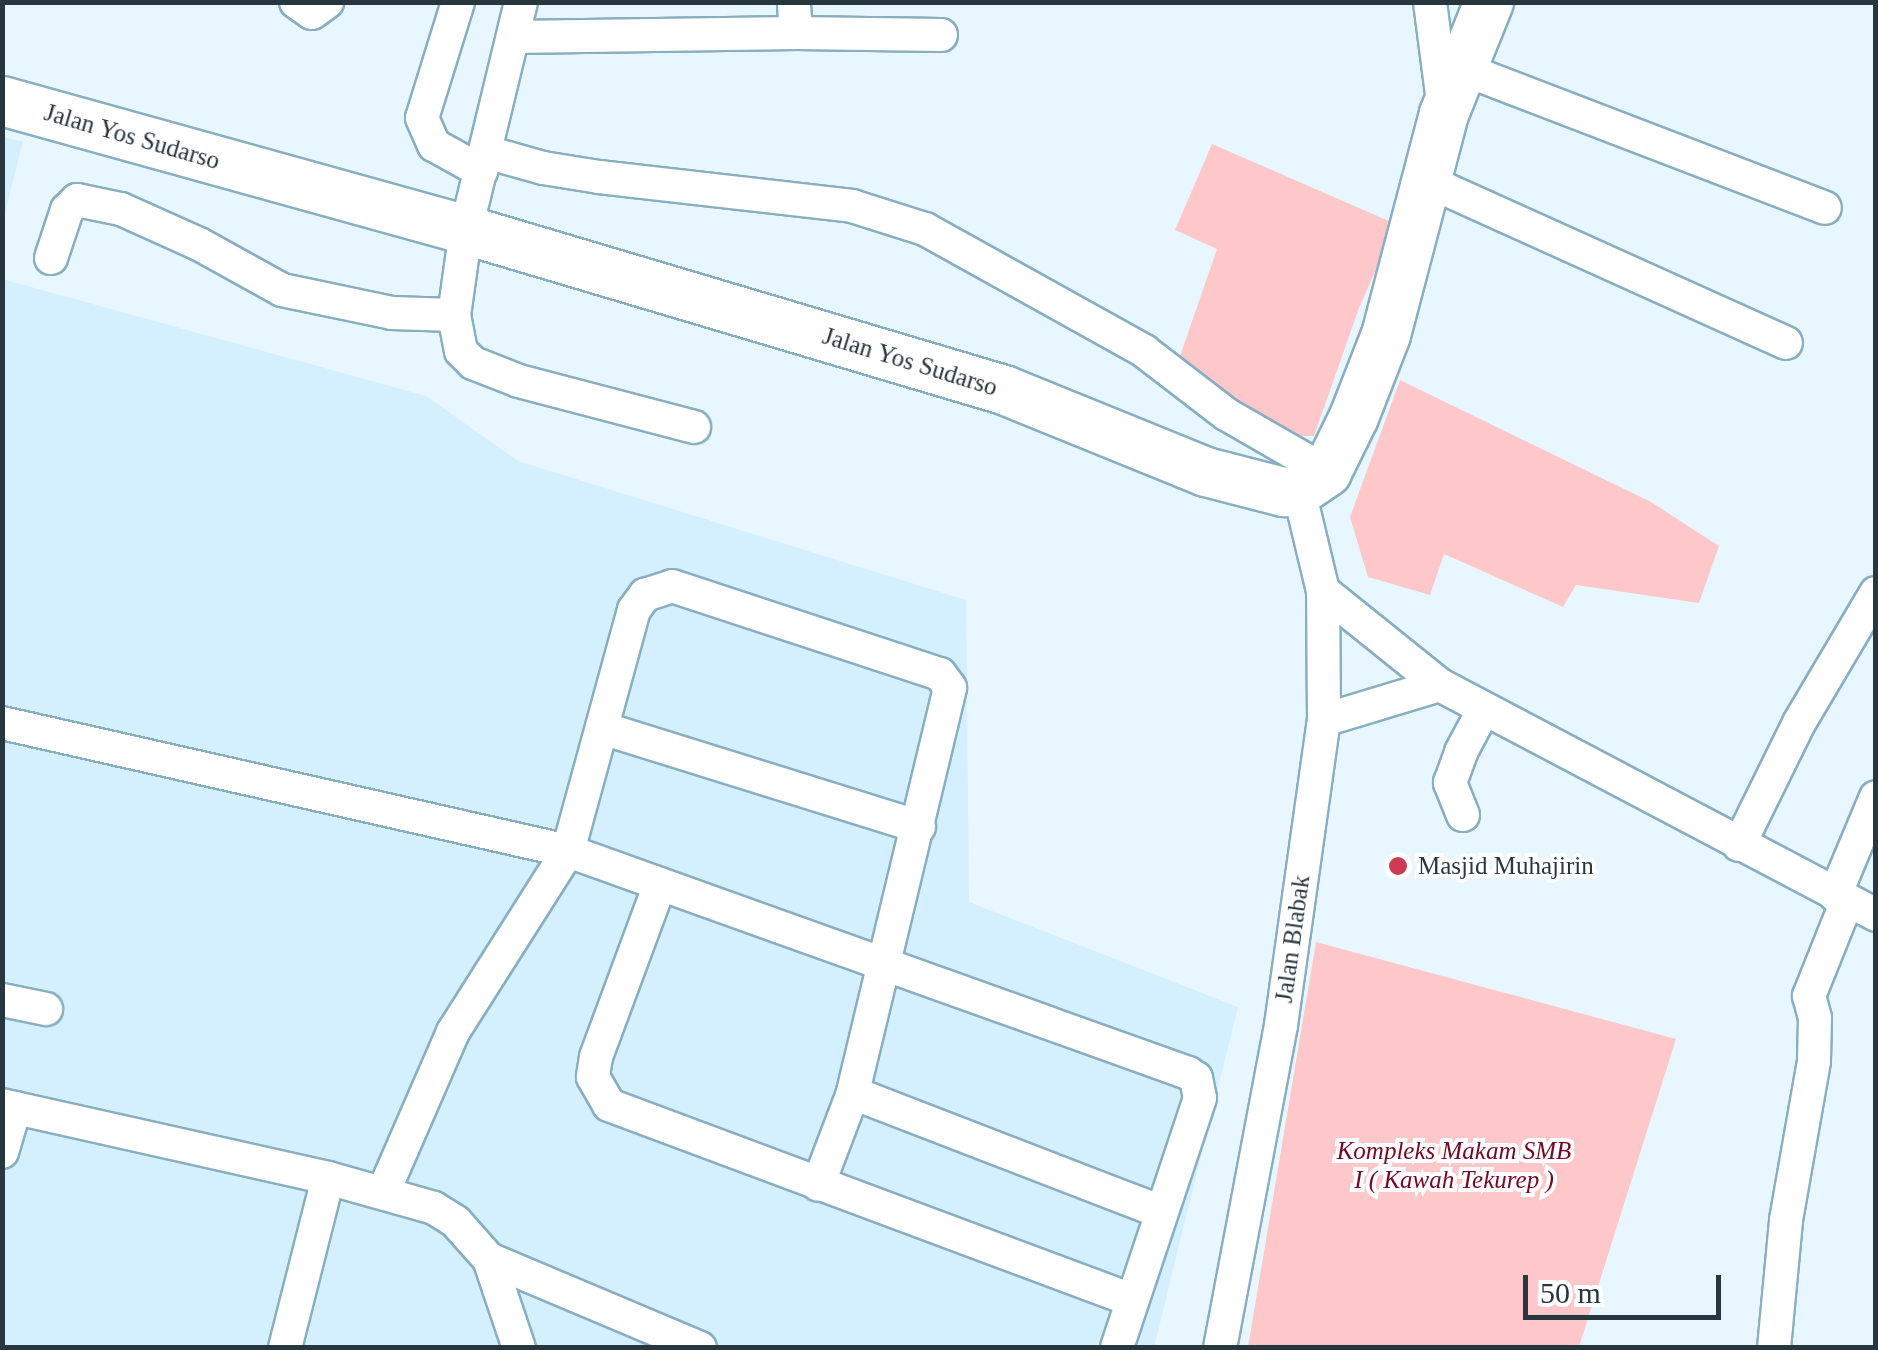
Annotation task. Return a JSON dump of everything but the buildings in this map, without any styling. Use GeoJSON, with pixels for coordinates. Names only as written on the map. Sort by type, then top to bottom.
{"type":"FeatureCollection","features":[{"type":"Feature","properties":{"kind":"highway"},"geometry":{"type":"LineString","coordinates":[[1311,497],[1386,335],[1444,114],[1489,2]]}},
{"type":"Feature","properties":{"kind":"highway"},"geometry":{"type":"LineString","coordinates":[[1412,235],[1445,189],[1484,77],[1520,2]]}},
{"type":"Feature","properties":{"kind":"highway","name":"Jalan Yos Sudarso"},"geometry":{"type":"LineString","coordinates":[[2,101],[466,230],[1004,390],[1206,472],[1311,497]]}},
{"type":"Feature","properties":{"kind":"street"},"geometry":{"type":"LineString","coordinates":[[296,2],[312,13],[328,2]]}},
{"type":"Feature","properties":{"kind":"street"},"geometry":{"type":"LineString","coordinates":[[458,2],[422,118],[434,145],[483,161],[852,206],[925,230],[1144,351],[1226,414],[1311,497]]}},
{"type":"Feature","properties":{"kind":"street"},"geometry":{"type":"LineString","coordinates":[[522,2],[466,230],[454,314],[461,351],[473,363],[519,382],[694,427]]}},
{"type":"Feature","properties":{"kind":"street"},"geometry":{"type":"LineString","coordinates":[[1430,2],[1444,114]]}},
{"type":"Feature","properties":{"kind":"street"},"geometry":{"type":"LineString","coordinates":[[514,37],[795,18],[941,34]]}},
{"type":"Feature","properties":{"kind":"street"},"geometry":{"type":"LineString","coordinates":[[1484,77],[1824,208]]}},
{"type":"Feature","properties":{"kind":"street"},"geometry":{"type":"LineString","coordinates":[[1445,189],[1786,343]]}},
{"type":"Feature","properties":{"kind":"street"},"geometry":{"type":"LineString","coordinates":[[51,258],[67,210],[77,200],[121,209],[199,244],[282,290],[392,313],[454,314]]}},
{"type":"Feature","properties":{"kind":"street","name":"Jalan Blabak"},"geometry":{"type":"LineString","coordinates":[[1220,1348],[1281,1025],[1324,720],[1323,591],[1311,497]]}},
{"type":"Feature","properties":{"kind":"street"},"geometry":{"type":"LineString","coordinates":[[383,1194],[453,1032],[568,850],[634,610],[645,595],[672,586],[940,674],[948,681],[951,697],[853,1093],[818,1185]]}},
{"type":"Feature","properties":{"kind":"street"},"geometry":{"type":"LineString","coordinates":[[1323,591],[1440,685],[1853,903]]}},
{"type":"Feature","properties":{"kind":"street"},"geometry":{"type":"LineString","coordinates":[[1738,845],[1799,722],[1876,594]]}},
{"type":"Feature","properties":{"kind":"street"},"geometry":{"type":"LineString","coordinates":[[1324,720],[1440,685]]}},
{"type":"Feature","properties":{"kind":"street"},"geometry":{"type":"LineString","coordinates":[[1463,814],[1450,783],[1460,752],[1484,708]]}},
{"type":"Feature","properties":{"kind":"street"},"geometry":{"type":"LineString","coordinates":[[2,723],[568,850],[1196,1078],[1200,1098],[1117,1348]]}},
{"type":"Feature","properties":{"kind":"street"},"geometry":{"type":"LineString","coordinates":[[602,728],[919,826]]}},
{"type":"Feature","properties":{"kind":"street"},"geometry":{"type":"LineString","coordinates":[[1774,1348],[1786,1220],[1814,1060],[1815,1018],[1809,996],[1853,903],[1876,797]]}},
{"type":"Feature","properties":{"kind":"street"},"geometry":{"type":"LineString","coordinates":[[660,884],[596,1057],[592,1077],[610,1106],[1132,1300]]}},
{"type":"Feature","properties":{"kind":"street"},"geometry":{"type":"LineString","coordinates":[[2,1000],[46,1009]]}},
{"type":"Feature","properties":{"kind":"street"},"geometry":{"type":"LineString","coordinates":[[853,1093],[1161,1212]]}},
{"type":"Feature","properties":{"kind":"street"},"geometry":{"type":"LineString","coordinates":[[2,1152],[9,1106],[328,1178],[434,1208],[456,1222],[490,1259],[700,1348]]}},
{"type":"Feature","properties":{"kind":"street"},"geometry":{"type":"LineString","coordinates":[[285,1348],[328,1178]]}},
{"type":"Feature","properties":{"kind":"street"},"geometry":{"type":"LineString","coordinates":[[490,1259],[519,1348]]}},
{"type":"Feature","properties":{"kind":"shaded area"},"geometry":{"type":"Polygon","coordinates":[[[2,137],[23,142],[3,221],[2,137]]]}},
{"type":"Feature","properties":{"kind":"shaded area"},"geometry":{"type":"Polygon","coordinates":[[[2,279],[426,396],[518,461],[966,600],[969,902],[1238,1007],[1154,1347],[3,1347],[2,279]]]}},
{"type":"Feature","properties":{"kind":"green space"},"geometry":{"type":"Polygon","coordinates":[[[1212,144],[1396,224],[1359,308],[1314,436],[1280,436],[1179,359],[1217,249],[1175,230],[1212,144]]]}},
{"type":"Feature","properties":{"kind":"green space"},"geometry":{"type":"Polygon","coordinates":[[[1400,380],[1651,502],[1719,546],[1699,603],[1576,585],[1563,607],[1444,554],[1430,595],[1368,577],[1350,517],[1400,380]]]}},
{"type":"Feature","properties":{"kind":"green space","name":"Kompleks Makam SMB I ( Kawah Tekurep )"},"geometry":{"type":"Polygon","coordinates":[[[1316,942],[1676,1039],[1579,1347],[1248,1347],[1316,942]]]}},
{"type":"Feature","properties":{"kind":"place","name":"Masjid Muhajirin"},"geometry":{"type":"Point","coordinates":[1398,866]}}]}
